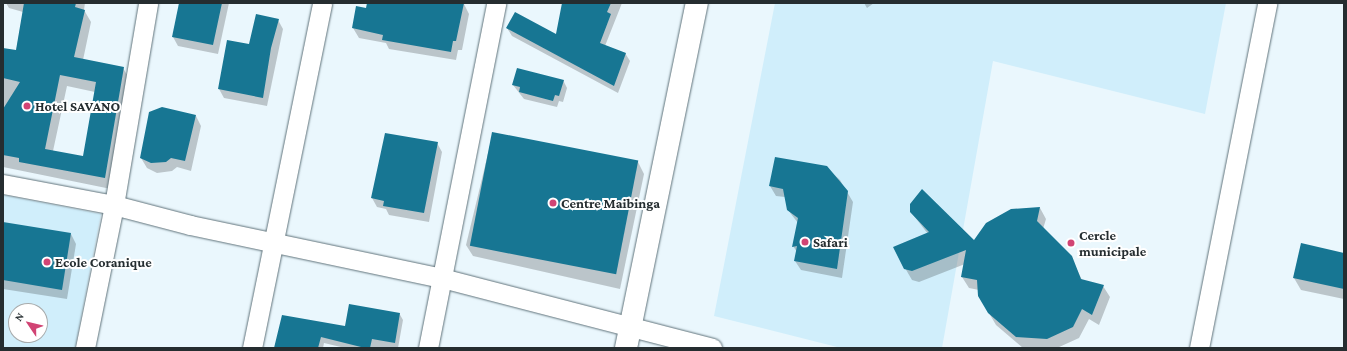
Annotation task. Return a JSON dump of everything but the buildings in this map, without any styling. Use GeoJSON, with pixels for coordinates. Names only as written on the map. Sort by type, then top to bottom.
{"type":"FeatureCollection","features":[{"type":"Feature","properties":{"kind":"street"},"geometry":{"type":"LineString","coordinates":[[86,348],[114,205],[148,3]]}},
{"type":"Feature","properties":{"kind":"street"},"geometry":{"type":"LineString","coordinates":[[252,348],[275,241],[322,3]]}},
{"type":"Feature","properties":{"kind":"street"},"geometry":{"type":"LineString","coordinates":[[428,348],[496,3]]}},
{"type":"Feature","properties":{"kind":"street"},"geometry":{"type":"LineString","coordinates":[[626,348],[697,3]]}},
{"type":"Feature","properties":{"kind":"street"},"geometry":{"type":"LineString","coordinates":[[1199,348],[1267,3]]}},
{"type":"Feature","properties":{"kind":"street"},"geometry":{"type":"LineString","coordinates":[[3,184],[114,205],[190,225],[275,241],[442,278],[712,348]]}},
{"type":"Feature","properties":{"kind":"shaded area"},"geometry":{"type":"Polygon","coordinates":[[[775,3],[1226,3],[1205,114],[993,61],[942,348],[841,348],[714,316],[775,3]]]}},
{"type":"Feature","properties":{"kind":"shaded area","name":"Ecole Coranique"},"geometry":{"type":"Polygon","coordinates":[[[3,195],[101,214],[75,348],[3,348],[3,195]]]}},
{"type":"Feature","properties":{"kind":"place","name":"Hotel SAVANO"},"geometry":{"type":"Point","coordinates":[27,106]}},
{"type":"Feature","properties":{"kind":"place","name":"Centre Maibinga"},"geometry":{"type":"Point","coordinates":[553,203]}},
{"type":"Feature","properties":{"kind":"place","name":"Safari"},"geometry":{"type":"Point","coordinates":[805,242]}},
{"type":"Feature","properties":{"kind":"place","name":"Cercle municipale"},"geometry":{"type":"Point","coordinates":[1071,243]}},
{"type":"Feature","properties":{"kind":"place","name":"Ecole Coranique"},"geometry":{"type":"Point","coordinates":[47,262]}}]}
